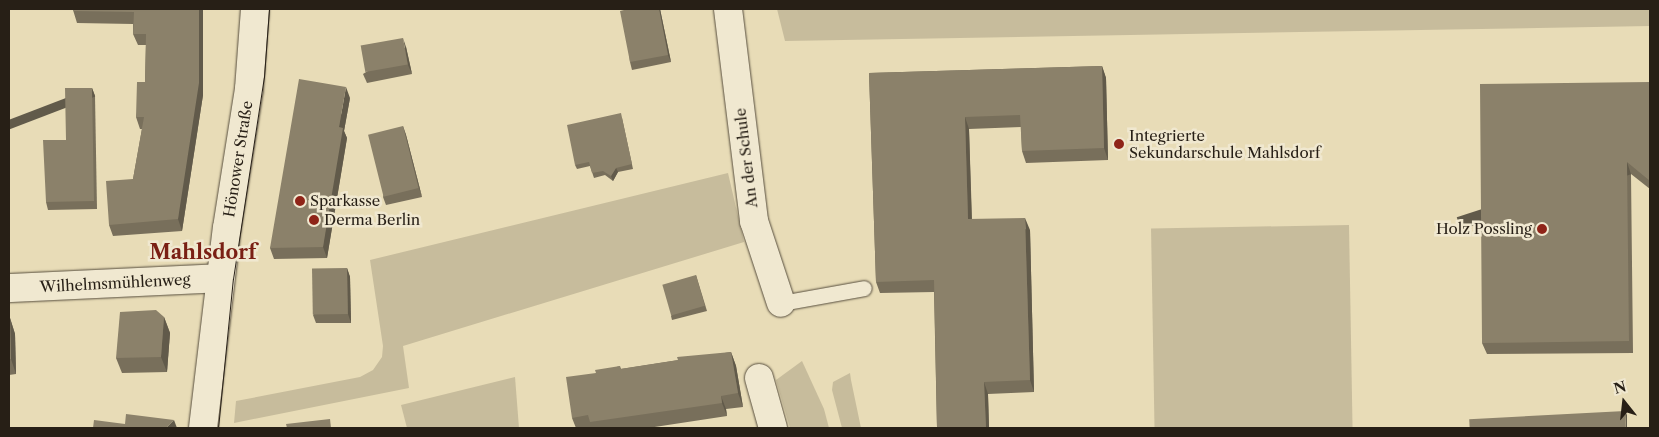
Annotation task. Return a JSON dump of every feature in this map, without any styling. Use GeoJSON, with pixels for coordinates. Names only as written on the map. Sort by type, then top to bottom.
{"type":"FeatureCollection","features":[{"type":"Feature","properties":{"kind":"street","name":"Hönower Straße"},"geometry":{"type":"LineString","coordinates":[[203,428],[220,278],[249,89],[256,9]]}},
{"type":"Feature","properties":{"kind":"street","name":"An der Schule"},"geometry":{"type":"LineString","coordinates":[[728,9],[754,221],[781,303]]}},
{"type":"Feature","properties":{"kind":"street","name":"Wilhelmsmühlenweg"},"geometry":{"type":"LineString","coordinates":[[9,288],[220,278]]}},
{"type":"Feature","properties":{"kind":"street"},"geometry":{"type":"LineString","coordinates":[[759,378],[773,428]]}},
{"type":"Feature","properties":{"kind":"lane"},"geometry":{"type":"LineString","coordinates":[[781,303],[864,288]]}},
{"type":"Feature","properties":{"kind":"shaded area"},"geometry":{"type":"Polygon","coordinates":[[[777,9],[1650,9],[1650,26],[785,41],[777,9]]]}},
{"type":"Feature","properties":{"kind":"shaded area"},"geometry":{"type":"Polygon","coordinates":[[[728,173],[744,242],[403,346],[409,388],[234,423],[236,401],[360,377],[373,370],[382,357],[383,346],[370,260],[728,173]]]}},
{"type":"Feature","properties":{"kind":"shaded area"},"geometry":{"type":"Polygon","coordinates":[[[1349,225],[1353,428],[1155,428],[1151,228],[1349,225]]]}},
{"type":"Feature","properties":{"kind":"shaded area"},"geometry":{"type":"Polygon","coordinates":[[[802,361],[824,409],[829,428],[790,428],[776,380],[802,361]]]}},
{"type":"Feature","properties":{"kind":"shaded area"},"geometry":{"type":"Polygon","coordinates":[[[850,373],[861,428],[842,428],[832,390],[833,382],[850,373]]]}},
{"type":"Feature","properties":{"kind":"shaded area"},"geometry":{"type":"Polygon","coordinates":[[[515,377],[519,428],[407,428],[401,405],[515,377]]]}},
{"type":"Feature","properties":{"kind":"building"},"geometry":{"type":"Polygon","coordinates":[[[73,9],[199,9],[199,83],[178,219],[109,225],[106,181],[133,179],[144,117],[136,117],[137,82],[145,82],[146,34],[133,34],[134,12],[73,11],[73,9]]]}},
{"type":"Feature","properties":{"kind":"building"},"geometry":{"type":"Polygon","coordinates":[[[624,9],[659,9],[668,55],[630,62],[620,11],[624,9]]]}},
{"type":"Feature","properties":{"kind":"building"},"geometry":{"type":"Polygon","coordinates":[[[403,38],[408,65],[365,72],[361,45],[403,38]]]}},
{"type":"Feature","properties":{"kind":"building"},"geometry":{"type":"Polygon","coordinates":[[[1102,66],[1104,148],[1022,151],[1020,115],[965,117],[968,219],[1025,218],[1030,380],[984,382],[986,428],[937,428],[934,280],[876,282],[869,73],[1102,66]]]}},
{"type":"Feature","properties":{"kind":"building"},"geometry":{"type":"Polygon","coordinates":[[[299,79],[346,87],[339,127],[343,128],[323,247],[270,248],[299,79]]]}},
{"type":"Feature","properties":{"kind":"building"},"geometry":{"type":"Polygon","coordinates":[[[1650,82],[1650,181],[1627,162],[1629,341],[1482,343],[1480,84],[1650,82]]]}},
{"type":"Feature","properties":{"kind":"building"},"geometry":{"type":"Polygon","coordinates":[[[65,88],[92,88],[94,201],[46,202],[43,140],[66,140],[65,88]]]}},
{"type":"Feature","properties":{"kind":"building"},"geometry":{"type":"Polygon","coordinates":[[[621,113],[632,164],[616,168],[611,176],[603,171],[592,173],[589,162],[575,165],[567,125],[621,113]]]}},
{"type":"Feature","properties":{"kind":"building"},"geometry":{"type":"Polygon","coordinates":[[[403,126],[418,188],[384,197],[368,135],[403,126]]]}},
{"type":"Feature","properties":{"kind":"building"},"geometry":{"type":"Polygon","coordinates":[[[347,268],[348,314],[313,315],[312,269],[347,268]]]}},
{"type":"Feature","properties":{"kind":"building"},"geometry":{"type":"Polygon","coordinates":[[[696,275],[705,306],[671,315],[662,285],[696,275]]]}},
{"type":"Feature","properties":{"kind":"building"},"geometry":{"type":"Polygon","coordinates":[[[156,310],[164,317],[161,357],[116,358],[120,312],[156,310]]]}},
{"type":"Feature","properties":{"kind":"building"},"geometry":{"type":"Polygon","coordinates":[[[9,319],[11,359],[9,359],[9,319]]]}},
{"type":"Feature","properties":{"kind":"building"},"geometry":{"type":"Polygon","coordinates":[[[731,352],[738,393],[721,396],[722,403],[590,422],[588,415],[572,418],[566,377],[596,373],[595,370],[620,366],[620,369],[678,360],[677,357],[731,352]]]}},
{"type":"Feature","properties":{"kind":"building"},"geometry":{"type":"Polygon","coordinates":[[[1625,411],[1626,428],[1470,428],[1469,419],[1625,411]]]}},
{"type":"Feature","properties":{"kind":"building"},"geometry":{"type":"Polygon","coordinates":[[[126,414],[174,420],[166,428],[93,428],[94,420],[125,424],[126,414]]]}},
{"type":"Feature","properties":{"kind":"building"},"geometry":{"type":"Polygon","coordinates":[[[330,419],[331,428],[287,428],[286,424],[330,419]]]}},
{"type":"Feature","properties":{"kind":"tram line"},"geometry":{"type":"LineString","coordinates":[[218,428],[233,279],[264,77],[269,9]]}},
{"type":"Feature","properties":{"kind":"place","name":"Integrierte Sekundarschule Mahlsdorf"},"geometry":{"type":"Point","coordinates":[1119,144]}},
{"type":"Feature","properties":{"kind":"place","name":"Sparkasse"},"geometry":{"type":"Point","coordinates":[300,201]}},
{"type":"Feature","properties":{"kind":"place","name":"Derma Berlin"},"geometry":{"type":"Point","coordinates":[314,220]}},
{"type":"Feature","properties":{"kind":"place","name":"Holz Possling"},"geometry":{"type":"Point","coordinates":[1542,229]}},
{"type":"Feature","properties":{"kind":"district","name":"Mahlsdorf"},"geometry":{"type":"Point","coordinates":[203,252]}}]}
